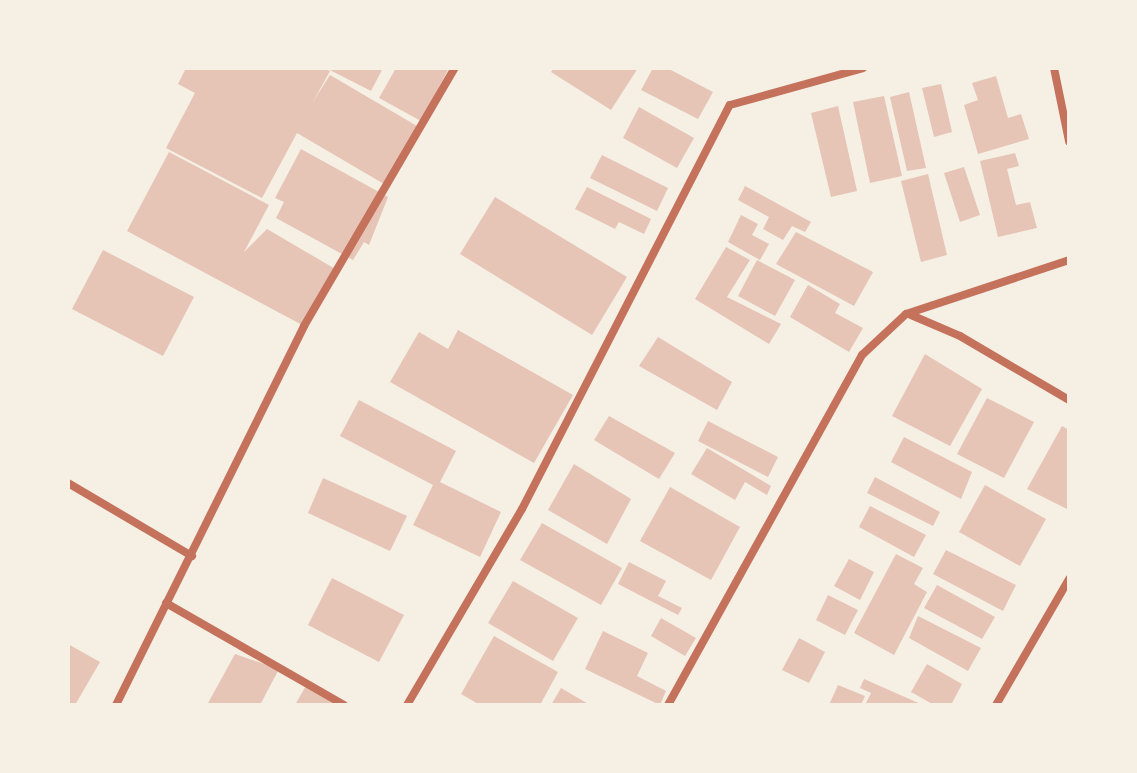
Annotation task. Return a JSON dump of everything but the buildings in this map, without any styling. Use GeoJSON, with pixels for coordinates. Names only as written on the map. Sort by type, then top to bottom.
{"type":"FeatureCollection","features":[{"type":"Feature","properties":{"kind":"street"},"geometry":{"type":"LineString","coordinates":[[116,705],[304,326],[455,68]]}},
{"type":"Feature","properties":{"kind":"street"},"geometry":{"type":"LineString","coordinates":[[407,705],[522,509],[730,105],[863,68]]}},
{"type":"Feature","properties":{"kind":"street"},"geometry":{"type":"LineString","coordinates":[[1054,68],[1069,141]]}},
{"type":"Feature","properties":{"kind":"street"},"geometry":{"type":"LineString","coordinates":[[668,705],[862,355],[906,314],[1069,260]]}},
{"type":"Feature","properties":{"kind":"street"},"geometry":{"type":"LineString","coordinates":[[906,314],[960,336],[1069,400]]}},
{"type":"Feature","properties":{"kind":"street"},"geometry":{"type":"LineString","coordinates":[[68,483],[192,556]]}},
{"type":"Feature","properties":{"kind":"street"},"geometry":{"type":"LineString","coordinates":[[996,705],[1069,579]]}},
{"type":"Feature","properties":{"kind":"street"},"geometry":{"type":"LineString","coordinates":[[166,603],[344,705]]}}]}
